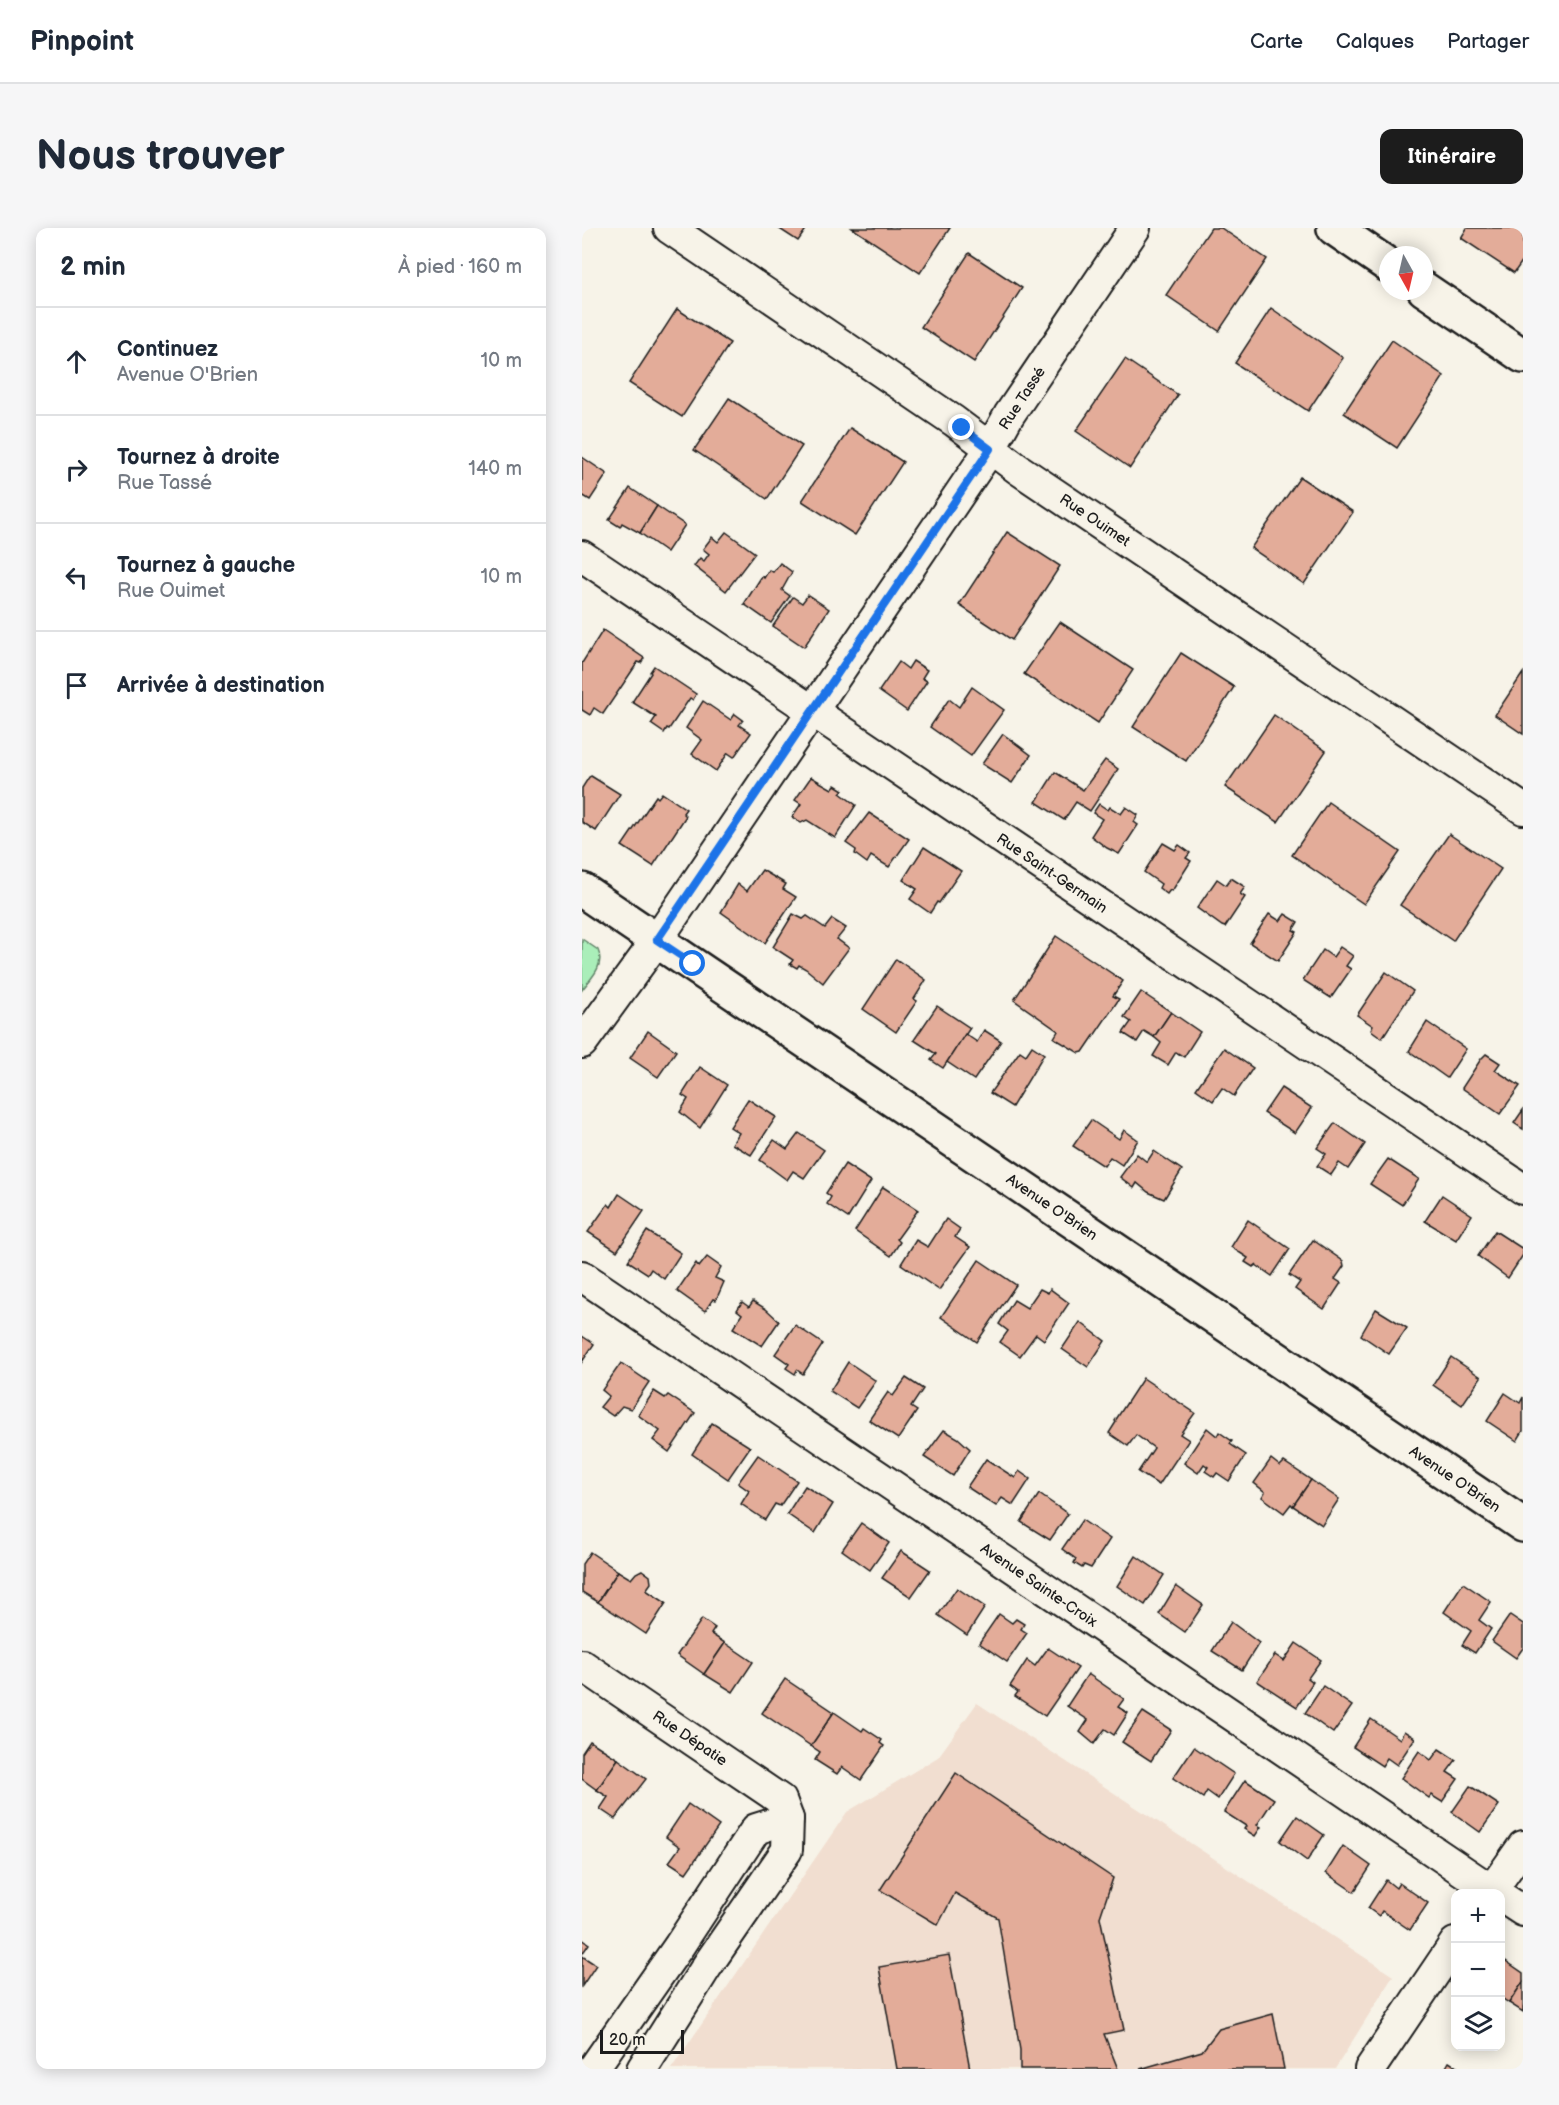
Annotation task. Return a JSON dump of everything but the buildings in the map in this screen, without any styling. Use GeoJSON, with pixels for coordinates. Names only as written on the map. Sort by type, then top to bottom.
{"type":"FeatureCollection","features":[{"type":"Feature","properties":{"kind":"street","name":"Rue Ouimet"},"geometry":{"type":"LineString","coordinates":[[669,228],[954,421],[990,449],[1523,809]]}},
{"type":"Feature","properties":{"kind":"street","name":"Rue Tassé"},"geometry":{"type":"LineString","coordinates":[[582,1043],[657,940],[990,449],[1009,415],[1136,228]]}},
{"type":"Feature","properties":{"kind":"street"},"geometry":{"type":"LineString","coordinates":[[1334,228],[1379,259]]}},
{"type":"Feature","properties":{"kind":"street"},"geometry":{"type":"LineString","coordinates":[[1433,295],[1523,356]]}},
{"type":"Feature","properties":{"kind":"street","name":"Rue Saint-Germain"},"geometry":{"type":"LineString","coordinates":[[582,556],[1523,1189]]}},
{"type":"Feature","properties":{"kind":"street","name":"Avenue O'Brien"},"geometry":{"type":"LineString","coordinates":[[582,890],[1523,1525]]}},
{"type":"Feature","properties":{"kind":"street","name":"Avenue Sainte-Croix"},"geometry":{"type":"LineString","coordinates":[[582,1276],[1489,1889]]}},
{"type":"Feature","properties":{"kind":"street","name":"Rue Dépatie"},"geometry":{"type":"LineString","coordinates":[[582,1665],[781,1800],[788,1819]]}},
{"type":"Feature","properties":{"kind":"street"},"geometry":{"type":"LineString","coordinates":[[592,2069],[679,1946],[756,1829],[788,1819],[788,1850],[707,1966],[642,2069]]}},
{"type":"Feature","properties":{"kind":"street"},"geometry":{"type":"LineString","coordinates":[[1497,1889],[1523,1846]]}},
{"type":"Feature","properties":{"kind":"street","name":"Avenue Sainte-Croix"},"geometry":{"type":"LineString","coordinates":[[1505,1899],[1523,1911]]}},
{"type":"Feature","properties":{"kind":"street"},"geometry":{"type":"LineString","coordinates":[[679,1946],[707,1966]]}},
{"type":"Feature","properties":{"kind":"street"},"geometry":{"type":"LineString","coordinates":[[1370,2069],[1451,1949]]}},
{"type":"Feature","properties":{"kind":"shaded area"},"geometry":{"type":"Polygon","coordinates":[[[977,1703],[1393,1976],[1335,2069],[671,2069],[847,1812],[938,1757],[977,1703]]]}},
{"type":"Feature","properties":{"kind":"green space"},"geometry":{"type":"Polygon","coordinates":[[[582,939],[598,950],[600,961],[596,972],[582,990],[582,939]]]}},
{"type":"Feature","properties":{"kind":"route"},"geometry":{"type":"LineString","coordinates":[[693,964],[657,940],[825,689],[990,449],[962,428]]}}]}
